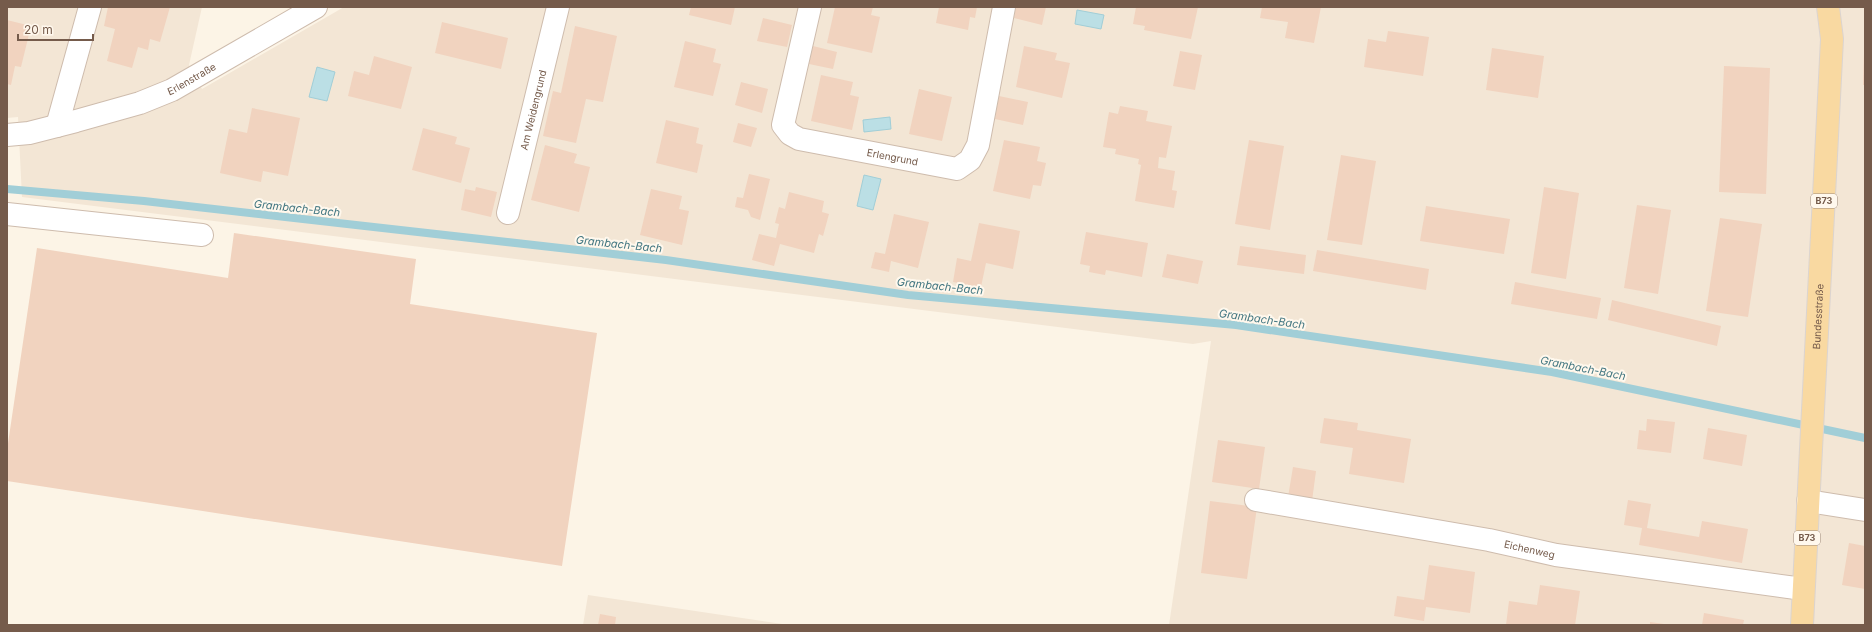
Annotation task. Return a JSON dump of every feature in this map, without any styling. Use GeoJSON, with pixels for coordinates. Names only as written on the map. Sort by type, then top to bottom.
{"type":"FeatureCollection","features":[{"type":"Feature","properties":{"kind":"main road","name":"Bundesstraße"},"geometry":{"type":"LineString","coordinates":[[1802,625],[1832,38],[1828,7]]}},
{"type":"Feature","properties":{"kind":"street"},"geometry":{"type":"LineString","coordinates":[[57,126],[90,7]]}},
{"type":"Feature","properties":{"kind":"street","name":"Erlenstraße"},"geometry":{"type":"LineString","coordinates":[[7,136],[57,126],[140,103],[172,90],[316,7]]}},
{"type":"Feature","properties":{"kind":"street","name":"Am Weidengrund"},"geometry":{"type":"LineString","coordinates":[[508,213],[558,7]]}},
{"type":"Feature","properties":{"kind":"street","name":"Erlengrund"},"geometry":{"type":"LineString","coordinates":[[810,7],[783,125],[790,134],[799,139],[957,169],[970,160],[978,145],[1004,7]]}},
{"type":"Feature","properties":{"kind":"street"},"geometry":{"type":"LineString","coordinates":[[7,214],[202,235]]}},
{"type":"Feature","properties":{"kind":"street","name":"Eichenweg"},"geometry":{"type":"LineString","coordinates":[[1256,500],[1489,540],[1556,555],[1803,589]]}},
{"type":"Feature","properties":{"kind":"street"},"geometry":{"type":"LineString","coordinates":[[1808,501],[1865,510]]}},
{"type":"Feature","properties":{"kind":"shaded area"},"geometry":{"type":"Polygon","coordinates":[[[7,7],[202,7],[189,65],[202,89],[344,7],[1865,7],[1865,625],[1169,625],[1211,341],[1193,344],[22,197],[18,117],[7,118],[7,7]]]}},
{"type":"Feature","properties":{"kind":"shaded area"},"geometry":{"type":"Polygon","coordinates":[[[588,595],[789,625],[583,625],[588,595]]]}},
{"type":"Feature","properties":{"kind":"water"},"geometry":{"type":"Polygon","coordinates":[[[1077,10],[1104,15],[1101,29],[1075,24],[1077,10]]]}},
{"type":"Feature","properties":{"kind":"water"},"geometry":{"type":"Polygon","coordinates":[[[317,67],[335,72],[327,101],[309,97],[317,67]]]}},
{"type":"Feature","properties":{"kind":"water"},"geometry":{"type":"Polygon","coordinates":[[[890,117],[891,129],[864,132],[863,120],[890,117]]]}},
{"type":"Feature","properties":{"kind":"water"},"geometry":{"type":"Polygon","coordinates":[[[864,175],[881,179],[873,210],[857,206],[864,175]]]}},
{"type":"Feature","properties":{"kind":"building"},"geometry":{"type":"Polygon","coordinates":[[[108,7],[170,7],[160,42],[150,39],[148,50],[138,47],[132,68],[107,61],[115,29],[104,26],[108,7]]]}},
{"type":"Feature","properties":{"kind":"building"},"geometry":{"type":"Polygon","coordinates":[[[691,7],[735,7],[731,25],[689,15],[691,7]]]}},
{"type":"Feature","properties":{"kind":"building"},"geometry":{"type":"Polygon","coordinates":[[[835,7],[873,7],[871,15],[880,17],[872,53],[827,43],[835,7]]]}},
{"type":"Feature","properties":{"kind":"building"},"geometry":{"type":"Polygon","coordinates":[[[939,7],[977,7],[975,18],[970,17],[968,30],[936,23],[939,7]]]}},
{"type":"Feature","properties":{"kind":"building"},"geometry":{"type":"Polygon","coordinates":[[[1016,7],[1046,7],[1042,25],[1014,18],[1016,7]]]}},
{"type":"Feature","properties":{"kind":"building"},"geometry":{"type":"Polygon","coordinates":[[[1136,7],[1198,7],[1191,39],[1144,30],[1145,26],[1133,24],[1136,7]]]}},
{"type":"Feature","properties":{"kind":"building"},"geometry":{"type":"Polygon","coordinates":[[[1262,7],[1321,7],[1314,43],[1285,38],[1288,22],[1260,18],[1262,7]]]}},
{"type":"Feature","properties":{"kind":"building"},"geometry":{"type":"Polygon","coordinates":[[[763,18],[792,25],[787,47],[757,41],[763,18]]]}},
{"type":"Feature","properties":{"kind":"building"},"geometry":{"type":"Polygon","coordinates":[[[7,20],[31,26],[21,67],[15,66],[11,85],[7,84],[7,20]]]}},
{"type":"Feature","properties":{"kind":"building"},"geometry":{"type":"Polygon","coordinates":[[[442,22],[508,38],[501,69],[435,53],[442,22]]]}},
{"type":"Feature","properties":{"kind":"building"},"geometry":{"type":"Polygon","coordinates":[[[575,26],[617,36],[603,102],[586,99],[576,143],[543,136],[553,91],[561,93],[575,26]]]}},
{"type":"Feature","properties":{"kind":"building"},"geometry":{"type":"Polygon","coordinates":[[[1388,31],[1429,37],[1423,76],[1364,67],[1368,39],[1386,42],[1388,31]]]}},
{"type":"Feature","properties":{"kind":"building"},"geometry":{"type":"Polygon","coordinates":[[[685,41],[716,49],[713,62],[721,64],[713,96],[674,87],[685,41]]]}},
{"type":"Feature","properties":{"kind":"building"},"geometry":{"type":"Polygon","coordinates":[[[813,46],[837,52],[833,69],[809,64],[813,46]]]}},
{"type":"Feature","properties":{"kind":"building"},"geometry":{"type":"Polygon","coordinates":[[[1024,46],[1057,53],[1055,60],[1070,63],[1062,98],[1016,87],[1024,46]]]}},
{"type":"Feature","properties":{"kind":"building"},"geometry":{"type":"Polygon","coordinates":[[[1492,48],[1544,56],[1538,98],[1486,90],[1492,48]]]}},
{"type":"Feature","properties":{"kind":"building"},"geometry":{"type":"Polygon","coordinates":[[[1180,51],[1202,55],[1195,90],[1173,86],[1180,51]]]}},
{"type":"Feature","properties":{"kind":"building"},"geometry":{"type":"Polygon","coordinates":[[[1864,53],[1865,85],[1863,85],[1864,53]]]}},
{"type":"Feature","properties":{"kind":"building"},"geometry":{"type":"Polygon","coordinates":[[[374,56],[412,67],[401,109],[348,96],[354,71],[369,75],[374,56]]]}},
{"type":"Feature","properties":{"kind":"building"},"geometry":{"type":"Polygon","coordinates":[[[1724,66],[1770,68],[1766,194],[1719,192],[1724,66]]]}},
{"type":"Feature","properties":{"kind":"building"},"geometry":{"type":"Polygon","coordinates":[[[821,75],[853,82],[850,95],[859,97],[852,130],[811,121],[821,75]]]}},
{"type":"Feature","properties":{"kind":"building"},"geometry":{"type":"Polygon","coordinates":[[[741,82],[768,89],[762,113],[735,105],[741,82]]]}},
{"type":"Feature","properties":{"kind":"building"},"geometry":{"type":"Polygon","coordinates":[[[919,89],[952,97],[942,141],[909,134],[919,89]]]}},
{"type":"Feature","properties":{"kind":"building"},"geometry":{"type":"Polygon","coordinates":[[[999,96],[1028,102],[1023,125],[995,119],[999,96]]]}},
{"type":"Feature","properties":{"kind":"building"},"geometry":{"type":"Polygon","coordinates":[[[1120,106],[1148,111],[1146,121],[1172,126],[1166,158],[1159,157],[1158,168],[1175,171],[1172,190],[1177,191],[1174,208],[1135,201],[1141,165],[1138,164],[1139,159],[1115,154],[1116,149],[1103,147],[1109,112],[1118,114],[1120,106]]]}},
{"type":"Feature","properties":{"kind":"building"},"geometry":{"type":"Polygon","coordinates":[[[252,108],[300,118],[288,176],[263,171],[261,182],[220,173],[229,129],[247,133],[252,108]]]}},
{"type":"Feature","properties":{"kind":"building"},"geometry":{"type":"Polygon","coordinates":[[[666,120],[699,128],[696,143],[703,145],[697,173],[656,163],[666,120]]]}},
{"type":"Feature","properties":{"kind":"building"},"geometry":{"type":"Polygon","coordinates":[[[738,123],[757,128],[751,147],[733,142],[738,123]]]}},
{"type":"Feature","properties":{"kind":"building"},"geometry":{"type":"Polygon","coordinates":[[[423,128],[457,137],[455,144],[470,148],[461,183],[412,170],[423,128]]]}},
{"type":"Feature","properties":{"kind":"building"},"geometry":{"type":"Polygon","coordinates":[[[1004,140],[1040,147],[1037,161],[1046,163],[1041,186],[1033,185],[1030,199],[993,191],[1004,140]]]}},
{"type":"Feature","properties":{"kind":"building"},"geometry":{"type":"Polygon","coordinates":[[[1249,140],[1284,146],[1270,230],[1235,224],[1249,140]]]}},
{"type":"Feature","properties":{"kind":"building"},"geometry":{"type":"Polygon","coordinates":[[[545,145],[577,154],[574,163],[590,167],[579,212],[531,200],[545,145]]]}},
{"type":"Feature","properties":{"kind":"building"},"geometry":{"type":"Polygon","coordinates":[[[1341,155],[1376,161],[1362,245],[1327,240],[1341,155]]]}},
{"type":"Feature","properties":{"kind":"building"},"geometry":{"type":"Polygon","coordinates":[[[749,174],[770,179],[760,220],[751,217],[748,210],[735,207],[737,197],[743,198],[749,174]]]}},
{"type":"Feature","properties":{"kind":"building"},"geometry":{"type":"Polygon","coordinates":[[[476,187],[497,192],[491,217],[461,210],[465,189],[475,191],[476,187]]]}},
{"type":"Feature","properties":{"kind":"building"},"geometry":{"type":"Polygon","coordinates":[[[1544,187],[1579,193],[1566,279],[1531,273],[1544,187]]]}},
{"type":"Feature","properties":{"kind":"building"},"geometry":{"type":"Polygon","coordinates":[[[651,189],[682,196],[679,209],[689,211],[682,245],[640,235],[651,189]]]}},
{"type":"Feature","properties":{"kind":"building"},"geometry":{"type":"Polygon","coordinates":[[[789,192],[824,201],[822,212],[829,214],[823,236],[819,234],[814,253],[780,244],[774,266],[752,260],[759,234],[776,238],[779,224],[775,223],[779,207],[785,209],[789,192]]]}},
{"type":"Feature","properties":{"kind":"building"},"geometry":{"type":"Polygon","coordinates":[[[1637,205],[1671,210],[1658,294],[1624,288],[1637,205]]]}},
{"type":"Feature","properties":{"kind":"building"},"geometry":{"type":"Polygon","coordinates":[[[1426,206],[1510,219],[1504,254],[1420,241],[1426,206]]]}},
{"type":"Feature","properties":{"kind":"building"},"geometry":{"type":"Polygon","coordinates":[[[894,214],[929,222],[918,268],[891,261],[889,272],[871,268],[875,252],[885,254],[894,214]]]}},
{"type":"Feature","properties":{"kind":"building"},"geometry":{"type":"Polygon","coordinates":[[[1720,218],[1762,224],[1748,317],[1706,311],[1720,218]]]}},
{"type":"Feature","properties":{"kind":"building"},"geometry":{"type":"Polygon","coordinates":[[[979,223],[1020,231],[1013,269],[986,263],[981,287],[953,282],[957,258],[971,261],[979,223]]]}},
{"type":"Feature","properties":{"kind":"building"},"geometry":{"type":"Polygon","coordinates":[[[1086,232],[1148,243],[1142,277],[1106,270],[1105,275],[1089,272],[1090,266],[1080,264],[1086,232]]]}},
{"type":"Feature","properties":{"kind":"building"},"geometry":{"type":"Polygon","coordinates":[[[234,233],[416,259],[410,304],[597,333],[562,566],[7,481],[7,450],[37,248],[228,278],[234,233]]]}},
{"type":"Feature","properties":{"kind":"building"},"geometry":{"type":"Polygon","coordinates":[[[1240,246],[1306,255],[1304,274],[1237,265],[1240,246]]]}},
{"type":"Feature","properties":{"kind":"building"},"geometry":{"type":"Polygon","coordinates":[[[1317,250],[1429,269],[1426,290],[1313,271],[1317,250]]]}},
{"type":"Feature","properties":{"kind":"building"},"geometry":{"type":"Polygon","coordinates":[[[1167,254],[1203,261],[1198,284],[1162,277],[1167,254]]]}},
{"type":"Feature","properties":{"kind":"building"},"geometry":{"type":"Polygon","coordinates":[[[1515,282],[1601,298],[1597,319],[1511,304],[1515,282]]]}},
{"type":"Feature","properties":{"kind":"building"},"geometry":{"type":"Polygon","coordinates":[[[1612,300],[1721,326],[1717,346],[1608,320],[1612,300]]]}},
{"type":"Feature","properties":{"kind":"building"},"geometry":{"type":"Polygon","coordinates":[[[1324,418],[1358,423],[1357,430],[1411,439],[1404,483],[1349,474],[1353,448],[1320,443],[1324,418]]]}},
{"type":"Feature","properties":{"kind":"building"},"geometry":{"type":"Polygon","coordinates":[[[1647,419],[1675,422],[1671,453],[1637,449],[1639,430],[1646,431],[1647,419]]]}},
{"type":"Feature","properties":{"kind":"building"},"geometry":{"type":"Polygon","coordinates":[[[1708,428],[1747,435],[1742,466],[1703,459],[1708,428]]]}},
{"type":"Feature","properties":{"kind":"building"},"geometry":{"type":"Polygon","coordinates":[[[1218,440],[1265,447],[1259,489],[1212,482],[1218,440]]]}},
{"type":"Feature","properties":{"kind":"building"},"geometry":{"type":"Polygon","coordinates":[[[1293,467],[1316,471],[1312,501],[1288,497],[1293,467]]]}},
{"type":"Feature","properties":{"kind":"building"},"geometry":{"type":"Polygon","coordinates":[[[1628,500],[1651,504],[1647,528],[1699,537],[1702,521],[1748,529],[1742,563],[1639,545],[1642,528],[1624,525],[1628,500]]]}},
{"type":"Feature","properties":{"kind":"building"},"geometry":{"type":"Polygon","coordinates":[[[1210,501],[1257,507],[1247,579],[1201,573],[1210,501]]]}},
{"type":"Feature","properties":{"kind":"building"},"geometry":{"type":"Polygon","coordinates":[[[1849,543],[1865,546],[1865,589],[1842,585],[1849,543]]]}},
{"type":"Feature","properties":{"kind":"building"},"geometry":{"type":"Polygon","coordinates":[[[1429,565],[1475,572],[1470,613],[1426,607],[1424,621],[1394,616],[1397,596],[1424,600],[1429,565]]]}},
{"type":"Feature","properties":{"kind":"building"},"geometry":{"type":"Polygon","coordinates":[[[1540,585],[1580,591],[1575,625],[1506,625],[1509,601],[1537,605],[1540,585]]]}},
{"type":"Feature","properties":{"kind":"building"},"geometry":{"type":"Polygon","coordinates":[[[1704,613],[1744,620],[1743,625],[1702,625],[1704,613]]]}},
{"type":"Feature","properties":{"kind":"building"},"geometry":{"type":"Polygon","coordinates":[[[600,614],[616,617],[615,625],[598,625],[600,614]]]}},
{"type":"Feature","properties":{"kind":"building"},"geometry":{"type":"Polygon","coordinates":[[[1650,622],[1664,624],[1664,625],[1650,625],[1650,622]]]}},
{"type":"Feature","properties":{"kind":"waterway","name":"Grambach-Bach"},"geometry":{"type":"LineString","coordinates":[[7,189],[144,201],[666,260],[908,295],[1236,325],[1552,372],[1865,438]]}}]}
